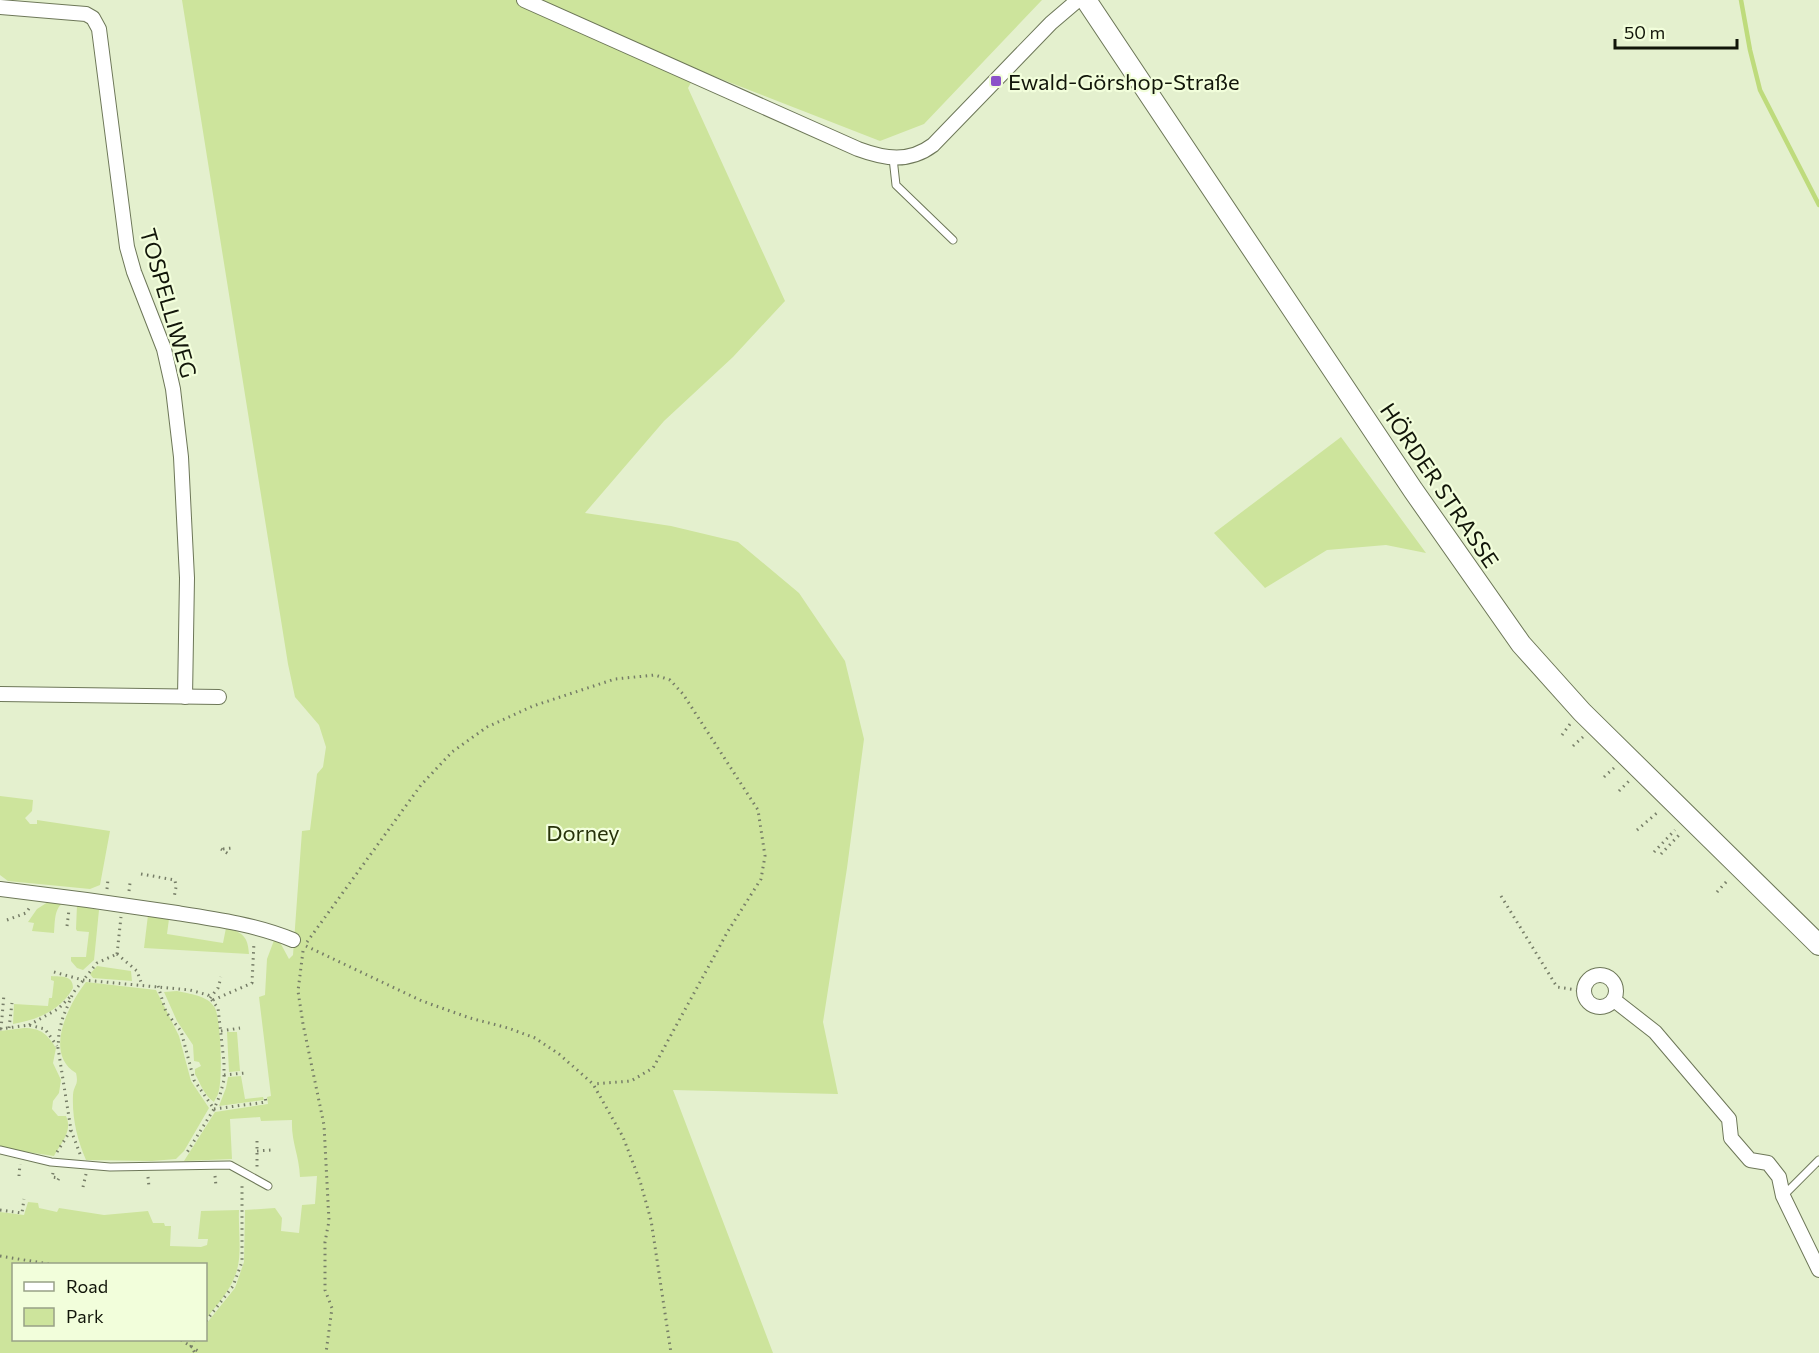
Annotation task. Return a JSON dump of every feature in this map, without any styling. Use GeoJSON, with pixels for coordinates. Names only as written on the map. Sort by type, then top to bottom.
{"type":"FeatureCollection","features":[{"type":"Feature","properties":{"kind":"main road","name":"HÖRDER STRASSE"},"geometry":{"type":"LineString","coordinates":[[1086,0],[1399,469],[1509,629],[1582,712],[1819,945]]}},
{"type":"Feature","properties":{"kind":"street"},"geometry":{"type":"LineString","coordinates":[[524,0],[858,149],[884,158],[917,155],[933,145],[1051,23],[1078,0]]}},
{"type":"Feature","properties":{"kind":"street","name":"TOSPELLIWEG"},"geometry":{"type":"LineString","coordinates":[[0,7],[86,14],[93,18],[99,29],[127,247],[134,272],[164,349],[173,389],[181,457],[187,578],[185,697]]}},
{"type":"Feature","properties":{"kind":"street"},"geometry":{"type":"LineString","coordinates":[[0,694],[219,697]]}},
{"type":"Feature","properties":{"kind":"street"},"geometry":{"type":"LineString","coordinates":[[0,889],[123,904],[210,918],[277,934],[299,943]]}},
{"type":"Feature","properties":{"kind":"street"},"geometry":{"type":"LineString","coordinates":[[1596,975],[1610,977],[1616,984],[1614,1000],[1603,1007],[1594,1006],[1586,1000],[1584,991],[1589,978],[1596,975]]}},
{"type":"Feature","properties":{"kind":"street"},"geometry":{"type":"LineString","coordinates":[[1614,1000],[1655,1032],[1729,1119],[1731,1138],[1750,1160],[1768,1163],[1779,1177],[1783,1196],[1819,1270]]}},
{"type":"Feature","properties":{"kind":"lane"},"geometry":{"type":"LineString","coordinates":[[893,158],[896,186],[953,240]]}},
{"type":"Feature","properties":{"kind":"lane"},"geometry":{"type":"LineString","coordinates":[[0,1150],[51,1161],[110,1167],[230,1165],[268,1186]]}},
{"type":"Feature","properties":{"kind":"lane"},"geometry":{"type":"LineString","coordinates":[[1783,1196],[1819,1160]]}},
{"type":"Feature","properties":{"kind":"path"},"geometry":{"type":"LineString","coordinates":[[326,1353],[332,1308],[325,1290],[325,1242],[329,1221],[324,1125],[298,991],[299,943],[421,785],[452,752],[487,727],[533,706],[615,679],[655,675],[670,680],[683,694],[758,810],[765,856],[761,879],[728,932],[653,1068],[631,1081],[592,1084]]}},
{"type":"Feature","properties":{"kind":"path"},"geometry":{"type":"LineString","coordinates":[[1562,735],[1571,723]]}},
{"type":"Feature","properties":{"kind":"path"},"geometry":{"type":"LineString","coordinates":[[1573,746],[1584,736]]}},
{"type":"Feature","properties":{"kind":"path"},"geometry":{"type":"LineString","coordinates":[[1604,777],[1615,767]]}},
{"type":"Feature","properties":{"kind":"path"},"geometry":{"type":"LineString","coordinates":[[1618,791],[1629,781]]}},
{"type":"Feature","properties":{"kind":"path"},"geometry":{"type":"LineString","coordinates":[[1637,830],[1658,812]]}},
{"type":"Feature","properties":{"kind":"path"},"geometry":{"type":"LineString","coordinates":[[1654,852],[1676,830]]}},
{"type":"Feature","properties":{"kind":"path"},"geometry":{"type":"LineString","coordinates":[[1661,854],[1680,834]]}},
{"type":"Feature","properties":{"kind":"path"},"geometry":{"type":"LineString","coordinates":[[230,855],[221,849],[232,848]]}},
{"type":"Feature","properties":{"kind":"path"},"geometry":{"type":"LineString","coordinates":[[141,874],[174,880],[176,887]]}},
{"type":"Feature","properties":{"kind":"path"},"geometry":{"type":"LineString","coordinates":[[107,888],[108,879]]}},
{"type":"Feature","properties":{"kind":"path"},"geometry":{"type":"LineString","coordinates":[[1717,892],[1727,881]]}},
{"type":"Feature","properties":{"kind":"path"},"geometry":{"type":"LineString","coordinates":[[129,891],[130,883]]}},
{"type":"Feature","properties":{"kind":"path"},"geometry":{"type":"LineString","coordinates":[[1501,896],[1557,987],[1584,991]]}},
{"type":"Feature","properties":{"kind":"path"},"geometry":{"type":"LineString","coordinates":[[117,954],[123,904]]}},
{"type":"Feature","properties":{"kind":"path"},"geometry":{"type":"LineString","coordinates":[[19,915],[20,909]]}},
{"type":"Feature","properties":{"kind":"path"},"geometry":{"type":"LineString","coordinates":[[7,920],[12,917]]}},
{"type":"Feature","properties":{"kind":"path"},"geometry":{"type":"LineString","coordinates":[[212,999],[252,983],[254,928]]}},
{"type":"Feature","properties":{"kind":"path"},"geometry":{"type":"LineString","coordinates":[[299,943],[422,1001],[534,1038],[559,1054],[592,1084],[623,1137],[640,1181],[651,1220],[671,1353]]}},
{"type":"Feature","properties":{"kind":"path"},"geometry":{"type":"LineString","coordinates":[[4,994],[0,1029],[29,1025],[58,1009],[97,963],[117,954]]}},
{"type":"Feature","properties":{"kind":"path"},"geometry":{"type":"LineString","coordinates":[[117,954],[137,971],[142,985]]}},
{"type":"Feature","properties":{"kind":"path"},"geometry":{"type":"LineString","coordinates":[[54,972],[83,980],[190,990],[212,999],[218,1008],[224,1075],[220,1095],[214,1109],[178,1166]]}},
{"type":"Feature","properties":{"kind":"path"},"geometry":{"type":"LineString","coordinates":[[212,999],[221,977]]}},
{"type":"Feature","properties":{"kind":"path"},"geometry":{"type":"LineString","coordinates":[[158,986],[166,1012],[181,1031],[194,1080],[214,1109]]}},
{"type":"Feature","properties":{"kind":"path"},"geometry":{"type":"LineString","coordinates":[[73,993],[63,1017],[57,1048],[71,1130],[85,1165]]}},
{"type":"Feature","properties":{"kind":"path"},"geometry":{"type":"LineString","coordinates":[[9,1028],[12,1003]]}},
{"type":"Feature","properties":{"kind":"path"},"geometry":{"type":"LineString","coordinates":[[29,1025],[45,1029],[57,1048]]}},
{"type":"Feature","properties":{"kind":"path"},"geometry":{"type":"LineString","coordinates":[[221,1031],[240,1029]]}},
{"type":"Feature","properties":{"kind":"path"},"geometry":{"type":"LineString","coordinates":[[224,1075],[245,1073]]}},
{"type":"Feature","properties":{"kind":"path"},"geometry":{"type":"LineString","coordinates":[[214,1109],[266,1102],[265,1097]]}},
{"type":"Feature","properties":{"kind":"path"},"geometry":{"type":"LineString","coordinates":[[51,1161],[71,1130]]}},
{"type":"Feature","properties":{"kind":"path"},"geometry":{"type":"LineString","coordinates":[[256,1179],[257,1141]]}},
{"type":"Feature","properties":{"kind":"path"},"geometry":{"type":"LineString","coordinates":[[257,1151],[272,1150]]}},
{"type":"Feature","properties":{"kind":"path"},"geometry":{"type":"LineString","coordinates":[[207,1320],[233,1286],[242,1262],[242,1171]]}},
{"type":"Feature","properties":{"kind":"path"},"geometry":{"type":"LineString","coordinates":[[52,1177],[58,1180]]}},
{"type":"Feature","properties":{"kind":"path"},"geometry":{"type":"LineString","coordinates":[[0,1210],[22,1213],[24,1199]]}},
{"type":"Feature","properties":{"kind":"path"},"geometry":{"type":"LineString","coordinates":[[0,1256],[43,1263]]}},
{"type":"Feature","properties":{"kind":"path"},"geometry":{"type":"LineString","coordinates":[[183,1341],[201,1353]]}},
{"type":"Feature","properties":{"kind":"path"},"geometry":{"type":"LineString","coordinates":[[191,1346],[194,1341]]}},
{"type":"Feature","properties":{"kind":"path"},"geometry":{"type":"LineString","coordinates":[[191,1346],[195,1353]]}},
{"type":"Feature","properties":{"kind":"green space","name":"Dorney"},"geometry":{"type":"Polygon","coordinates":[[[182,0],[1042,0],[924,124],[880,141],[698,70],[688,88],[785,301],[733,357],[664,421],[585,513],[671,526],[738,542],[799,593],[845,661],[864,739],[823,1022],[838,1094],[673,1090],[773,1353],[0,1353],[0,1212],[24,1215],[28,1202],[38,1203],[39,1208],[57,1212],[59,1208],[104,1215],[148,1211],[153,1223],[164,1223],[165,1226],[171,1226],[170,1246],[201,1247],[207,1245],[208,1239],[198,1239],[201,1211],[239,1210],[240,1252],[235,1276],[222,1299],[207,1318],[207,1263],[12,1263],[12,1341],[207,1341],[207,1323],[235,1288],[244,1262],[245,1210],[275,1208],[282,1218],[281,1231],[299,1233],[302,1205],[315,1204],[317,1176],[300,1177],[292,1120],[261,1121],[260,1117],[230,1119],[232,1159],[184,1161],[215,1112],[268,1104],[267,1097],[271,1096],[259,997],[265,995],[267,959],[276,935],[289,959],[293,955],[302,831],[310,830],[317,774],[323,767],[326,747],[319,725],[295,697],[182,0]]]}},
{"type":"Feature","properties":{"kind":"green space"},"geometry":{"type":"Polygon","coordinates":[[[1341,437],[1426,553],[1386,545],[1327,550],[1265,588],[1214,533],[1341,437]]]}},
{"type":"Feature","properties":{"kind":"green space"},"geometry":{"type":"Polygon","coordinates":[[[0,796],[33,800],[32,811],[25,818],[30,824],[37,824],[37,820],[110,831],[100,885],[90,889],[8,881],[0,875],[0,796]]]}},
{"type":"Feature","properties":{"kind":"green space"},"geometry":{"type":"Polygon","coordinates":[[[48,902],[62,904],[56,913],[54,933],[32,931],[34,923],[28,922],[37,909],[48,902]]]}},
{"type":"Feature","properties":{"kind":"green space"},"geometry":{"type":"Polygon","coordinates":[[[77,905],[99,910],[94,960],[83,970],[77,968],[71,961],[71,957],[86,957],[89,932],[76,929],[77,905]]]}},
{"type":"Feature","properties":{"kind":"green space"},"geometry":{"type":"Polygon","coordinates":[[[148,915],[169,919],[167,934],[223,943],[226,928],[237,931],[246,939],[249,954],[144,948],[148,915]]]}},
{"type":"Feature","properties":{"kind":"green space"},"geometry":{"type":"Polygon","coordinates":[[[97,966],[131,971],[132,981],[93,978],[90,974],[97,966]]]}},
{"type":"Feature","properties":{"kind":"green space"},"geometry":{"type":"Polygon","coordinates":[[[51,976],[71,981],[73,988],[68,996],[48,1013],[13,1024],[14,1004],[48,1006],[49,998],[52,998],[54,981],[51,980],[51,976]]]}},
{"type":"Feature","properties":{"kind":"green space"},"geometry":{"type":"Polygon","coordinates":[[[86,982],[156,990],[179,1036],[191,1081],[209,1108],[184,1151],[176,1159],[86,1160],[73,1112],[73,1095],[77,1077],[76,1073],[66,1064],[61,1053],[60,1041],[67,1015],[86,982]]]}},
{"type":"Feature","properties":{"kind":"green space"},"geometry":{"type":"Polygon","coordinates":[[[177,991],[208,1000],[215,1008],[219,1025],[221,1065],[220,1087],[214,1102],[205,1092],[195,1074],[195,1069],[201,1066],[199,1062],[194,1061],[193,1045],[177,1021],[164,992],[177,991]]]}},
{"type":"Feature","properties":{"kind":"green space"},"geometry":{"type":"Polygon","coordinates":[[[35,1029],[43,1033],[56,1048],[53,1063],[61,1080],[59,1093],[53,1101],[52,1109],[58,1116],[66,1116],[68,1127],[54,1156],[0,1148],[0,1031],[35,1029]]]}},
{"type":"Feature","properties":{"kind":"green space"},"geometry":{"type":"Polygon","coordinates":[[[227,1032],[237,1032],[240,1071],[229,1072],[227,1032]]]}},
{"type":"Feature","properties":{"kind":"green space"},"geometry":{"type":"Polygon","coordinates":[[[241,1076],[245,1099],[263,1097],[264,1100],[219,1106],[228,1077],[241,1076]]]}},
{"type":"Feature","properties":{"kind":"waterway"},"geometry":{"type":"LineString","coordinates":[[1741,0],[1760,90],[1819,205]]}},
{"type":"Feature","properties":{"kind":"place","name":"Ewald-Görshop-Straße"},"geometry":{"type":"Point","coordinates":[996,81]}}]}
